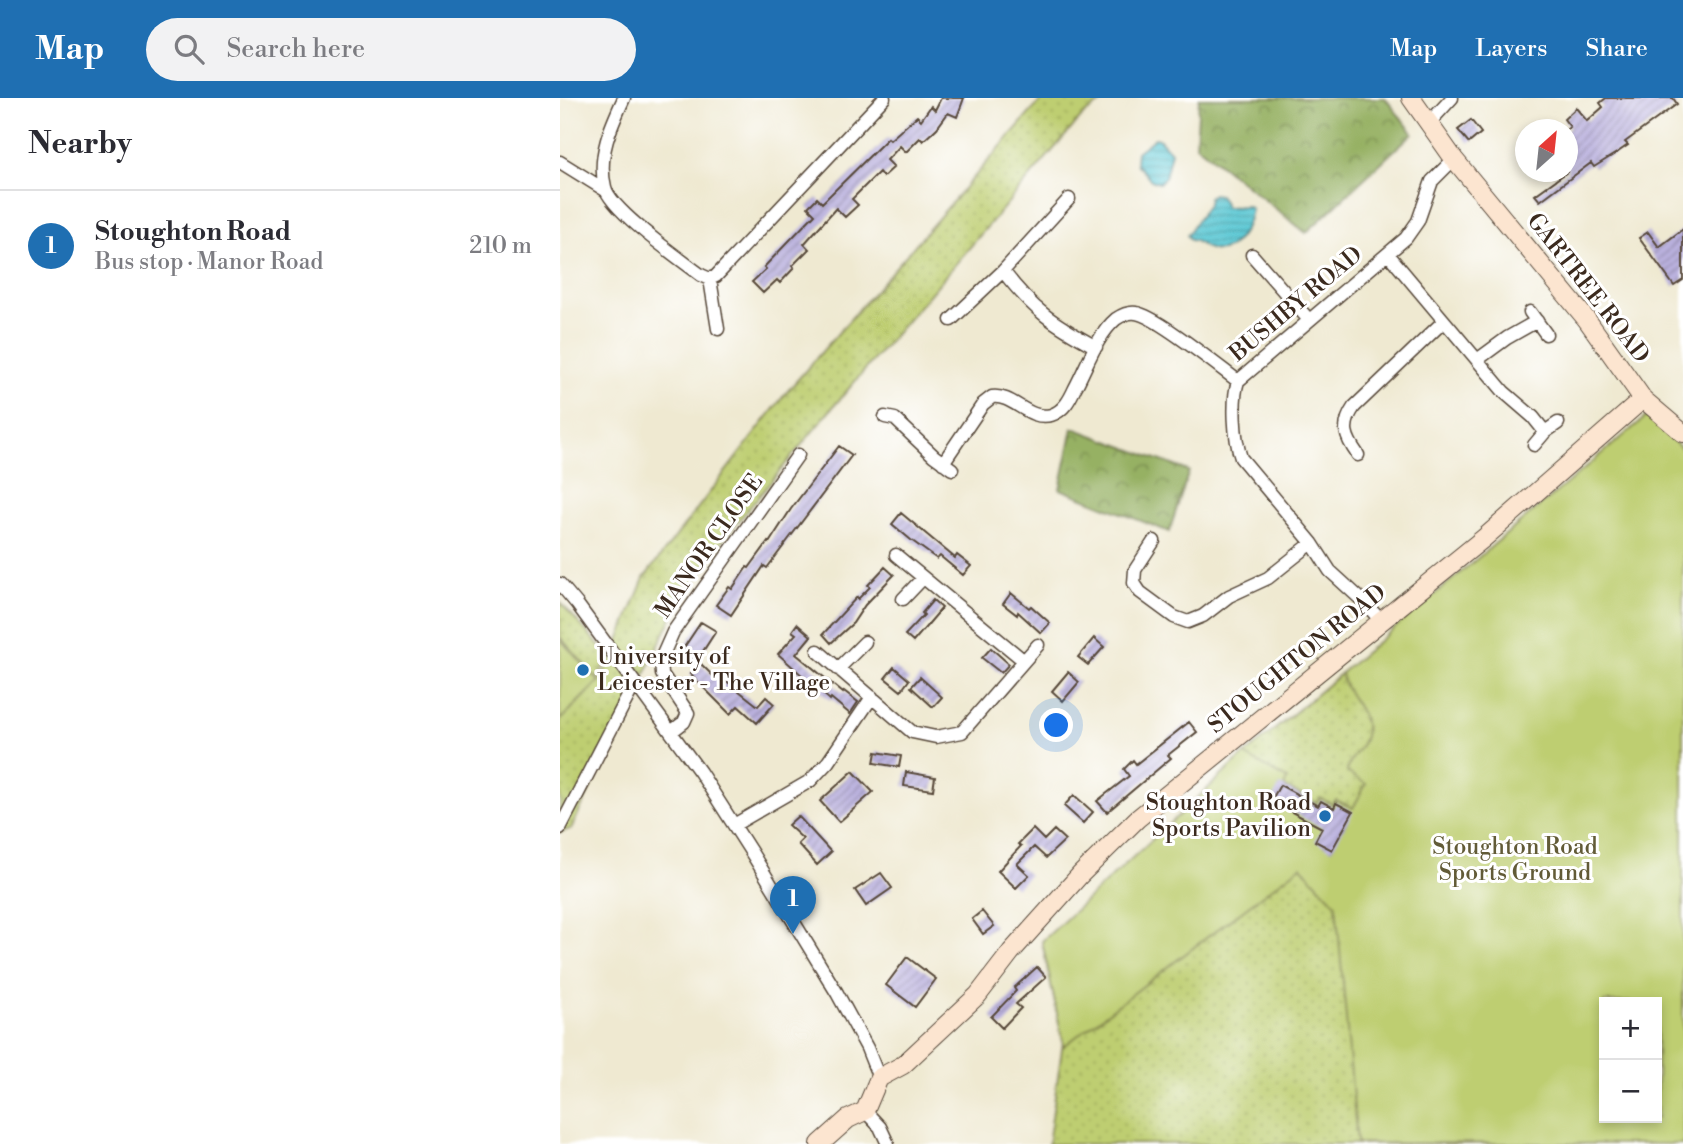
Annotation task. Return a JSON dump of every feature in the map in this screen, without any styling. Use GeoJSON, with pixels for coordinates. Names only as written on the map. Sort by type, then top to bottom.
{"type":"FeatureCollection","features":[{"type":"Feature","properties":{"kind":"main road","name":"GARTREE ROAD"},"geometry":{"type":"LineString","coordinates":[[1411,98],[1454,159],[1587,320],[1643,399],[1683,433]]}},
{"type":"Feature","properties":{"kind":"main road","name":"STOUGHTON ROAD"},"geometry":{"type":"LineString","coordinates":[[879,1077],[893,1073],[903,1065],[978,995],[1011,952],[1080,876],[1137,819],[1484,538],[1643,399]]}},
{"type":"Feature","properties":{"kind":"main road"},"geometry":{"type":"LineString","coordinates":[[820,1144],[848,1119],[865,1111],[879,1077]]}},
{"type":"Feature","properties":{"kind":"street"},"geometry":{"type":"LineString","coordinates":[[605,190],[602,156],[624,98]]}},
{"type":"Feature","properties":{"kind":"street"},"geometry":{"type":"LineString","coordinates":[[710,279],[716,276],[884,98]]}},
{"type":"Feature","properties":{"kind":"street"},"geometry":{"type":"LineString","coordinates":[[1428,124],[1452,98]]}},
{"type":"Feature","properties":{"kind":"street","name":"BUSHBY ROAD"},"geometry":{"type":"LineString","coordinates":[[1382,622],[1366,603],[1335,577],[1312,543],[1241,458],[1234,405],[1238,381],[1388,254],[1412,230],[1432,181],[1454,159]]}},
{"type":"Feature","properties":{"kind":"street"},"geometry":{"type":"LineString","coordinates":[[560,162],[605,190],[618,208],[701,275],[710,279]]}},
{"type":"Feature","properties":{"kind":"street"},"geometry":{"type":"LineString","coordinates":[[951,320],[1003,271],[1069,199]]}},
{"type":"Feature","properties":{"kind":"street"},"geometry":{"type":"LineString","coordinates":[[1263,245],[1250,256],[1309,320]]}},
{"type":"Feature","properties":{"kind":"street"},"geometry":{"type":"LineString","coordinates":[[1388,254],[1504,392],[1533,417],[1545,432]]}},
{"type":"Feature","properties":{"kind":"street"},"geometry":{"type":"LineString","coordinates":[[1003,271],[1040,313],[1059,327],[1096,347]]}},
{"type":"Feature","properties":{"kind":"street"},"geometry":{"type":"LineString","coordinates":[[710,279],[718,329]]}},
{"type":"Feature","properties":{"kind":"street"},"geometry":{"type":"LineString","coordinates":[[885,417],[895,419],[948,466],[983,404],[992,397],[1001,398],[1038,415],[1052,415],[1059,411],[1070,399],[1096,347],[1118,318],[1134,312],[1153,320],[1238,381]]}},
{"type":"Feature","properties":{"kind":"street"},"geometry":{"type":"LineString","coordinates":[[1477,360],[1534,317],[1546,334]]}},
{"type":"Feature","properties":{"kind":"street"},"geometry":{"type":"LineString","coordinates":[[1357,455],[1347,441],[1344,431],[1349,415],[1444,321]]}},
{"type":"Feature","properties":{"kind":"street"},"geometry":{"type":"LineString","coordinates":[[1534,445],[1545,432],[1558,423]]}},
{"type":"Feature","properties":{"kind":"street","name":"MANOR CLOSE"},"geometry":{"type":"LineString","coordinates":[[671,732],[684,722],[688,713],[662,674],[661,659],[673,632],[798,455]]}},
{"type":"Feature","properties":{"kind":"street"},"geometry":{"type":"LineString","coordinates":[[1154,541],[1135,570],[1134,583],[1140,592],[1174,617],[1188,622],[1203,616],[1229,596],[1268,578],[1312,543]]}},
{"type":"Feature","properties":{"kind":"street"},"geometry":{"type":"LineString","coordinates":[[896,555],[1023,660]]}},
{"type":"Feature","properties":{"kind":"street"},"geometry":{"type":"LineString","coordinates":[[903,599],[923,578]]}},
{"type":"Feature","properties":{"kind":"street"},"geometry":{"type":"LineString","coordinates":[[560,584],[671,732],[734,825],[837,993],[867,1048],[879,1077]]}},
{"type":"Feature","properties":{"kind":"street"},"geometry":{"type":"LineString","coordinates":[[838,668],[865,642]]}},
{"type":"Feature","properties":{"kind":"street"},"geometry":{"type":"LineString","coordinates":[[818,651],[912,732],[936,737],[962,732],[1038,645]]}},
{"type":"Feature","properties":{"kind":"street"},"geometry":{"type":"LineString","coordinates":[[560,827],[635,683]]}},
{"type":"Feature","properties":{"kind":"street"},"geometry":{"type":"LineString","coordinates":[[734,825],[810,780],[828,762],[872,697]]}},
{"type":"Feature","properties":{"kind":"street"},"geometry":{"type":"LineString","coordinates":[[865,1111],[880,1127],[888,1144]]}},
{"type":"Feature","properties":{"kind":"green space"},"geometry":{"type":"Polygon","coordinates":[[[1043,98],[1108,98],[1083,115],[723,540],[676,609],[571,829],[560,832],[560,720],[599,681],[611,660],[644,578],[786,393],[1043,98]]]}},
{"type":"Feature","properties":{"kind":"green space"},"geometry":{"type":"Polygon","coordinates":[[[1199,98],[1385,98],[1413,133],[1306,233],[1196,145],[1199,98]]]}},
{"type":"Feature","properties":{"kind":"green space","name":"Stoughton Road Sports Ground"},"geometry":{"type":"Polygon","coordinates":[[[1647,416],[1683,450],[1683,1144],[1048,1144],[1063,1042],[1042,942],[1242,757],[1647,416]]]}},
{"type":"Feature","properties":{"kind":"green space","name":"Stoughton Road Sports Ground"},"geometry":{"type":"Polygon","coordinates":[[[1647,416],[1683,450],[1683,1144],[1357,1143],[1336,904],[1301,866],[1064,1046],[1042,941],[1244,755],[1287,779],[1284,787],[1317,803],[1320,798],[1332,804],[1336,800],[1353,808],[1366,784],[1347,772],[1363,741],[1366,727],[1341,673],[1647,416]]]}},
{"type":"Feature","properties":{"kind":"green space"},"geometry":{"type":"Polygon","coordinates":[[[1073,428],[1189,471],[1169,532],[1060,489],[1073,428]]]}},
{"type":"Feature","properties":{"kind":"green space"},"geometry":{"type":"Polygon","coordinates":[[[560,602],[609,656],[597,679],[560,637],[560,602]]]}},
{"type":"Feature","properties":{"kind":"green space"},"geometry":{"type":"Polygon","coordinates":[[[560,639],[599,681],[560,720],[560,639]]]}},
{"type":"Feature","properties":{"kind":"water"},"geometry":{"type":"Polygon","coordinates":[[[1155,138],[1171,152],[1165,177],[1159,183],[1151,180],[1136,164],[1137,152],[1155,138]]]}},
{"type":"Feature","properties":{"kind":"water"},"geometry":{"type":"Polygon","coordinates":[[[1213,194],[1219,195],[1226,207],[1248,206],[1251,209],[1243,233],[1225,249],[1209,249],[1190,240],[1187,235],[1213,194]]]}},
{"type":"Feature","properties":{"kind":"building"},"geometry":{"type":"Polygon","coordinates":[[[941,98],[964,98],[957,117],[948,113],[923,141],[920,138],[906,152],[900,146],[887,160],[894,167],[883,177],[879,172],[852,199],[858,205],[845,217],[836,208],[804,244],[809,249],[792,266],[794,268],[780,283],[777,280],[763,293],[752,282],[815,214],[808,207],[817,198],[822,203],[888,138],[890,140],[917,116],[921,120],[931,106],[935,110],[941,98]]]}},
{"type":"Feature","properties":{"kind":"building"},"geometry":{"type":"Polygon","coordinates":[[[1606,98],[1673,98],[1677,104],[1625,142],[1628,145],[1594,167],[1591,163],[1578,173],[1578,119],[1564,119],[1576,108],[1587,121],[1603,107],[1600,103],[1606,98]]]}},
{"type":"Feature","properties":{"kind":"building"},"geometry":{"type":"Polygon","coordinates":[[[1471,120],[1481,133],[1469,143],[1458,130],[1471,120]]]}},
{"type":"Feature","properties":{"kind":"building"},"geometry":{"type":"Polygon","coordinates":[[[1553,182],[1566,182],[1540,201],[1535,195],[1553,182]]]}},
{"type":"Feature","properties":{"kind":"building"},"geometry":{"type":"Polygon","coordinates":[[[1683,229],[1683,280],[1674,286],[1639,238],[1648,232],[1659,247],[1683,229]]]}},
{"type":"Feature","properties":{"kind":"building"},"geometry":{"type":"Polygon","coordinates":[[[839,446],[852,455],[767,568],[764,566],[731,615],[716,605],[769,543],[839,446]]]}},
{"type":"Feature","properties":{"kind":"building"},"geometry":{"type":"Polygon","coordinates":[[[901,513],[955,558],[957,555],[971,566],[963,575],[940,556],[937,559],[911,540],[892,524],[901,513]]]}},
{"type":"Feature","properties":{"kind":"building"},"geometry":{"type":"Polygon","coordinates":[[[885,567],[894,575],[865,605],[853,623],[831,643],[823,634],[857,597],[858,599],[870,587],[868,585],[885,567]]]}},
{"type":"Feature","properties":{"kind":"building"},"geometry":{"type":"Polygon","coordinates":[[[1011,593],[1050,623],[1041,633],[1018,612],[1017,615],[1003,604],[1011,593]]]}},
{"type":"Feature","properties":{"kind":"building"},"geometry":{"type":"Polygon","coordinates":[[[933,600],[942,608],[913,642],[905,635],[924,615],[922,613],[933,600]]]}},
{"type":"Feature","properties":{"kind":"building"},"geometry":{"type":"Polygon","coordinates":[[[701,622],[716,631],[696,662],[681,652],[701,622]]]}},
{"type":"Feature","properties":{"kind":"building"},"geometry":{"type":"Polygon","coordinates":[[[797,624],[811,636],[796,654],[858,702],[850,714],[778,654],[796,634],[792,631],[797,624]]]}},
{"type":"Feature","properties":{"kind":"building"},"geometry":{"type":"Polygon","coordinates":[[[1094,638],[1104,647],[1088,665],[1078,657],[1094,638]]]}},
{"type":"Feature","properties":{"kind":"building"},"geometry":{"type":"Polygon","coordinates":[[[991,648],[1009,664],[1001,673],[982,658],[991,648]]]}},
{"type":"Feature","properties":{"kind":"building"},"geometry":{"type":"Polygon","coordinates":[[[701,664],[716,679],[720,676],[758,706],[766,697],[774,704],[757,723],[738,706],[730,714],[690,674],[701,664]]]}},
{"type":"Feature","properties":{"kind":"building"},"geometry":{"type":"Polygon","coordinates":[[[894,667],[909,680],[901,691],[885,678],[894,667]]]}},
{"type":"Feature","properties":{"kind":"building"},"geometry":{"type":"Polygon","coordinates":[[[1068,672],[1079,682],[1063,701],[1052,691],[1068,672]]]}},
{"type":"Feature","properties":{"kind":"building"},"geometry":{"type":"Polygon","coordinates":[[[920,677],[942,697],[933,707],[911,687],[920,677]]]}},
{"type":"Feature","properties":{"kind":"building"},"geometry":{"type":"Polygon","coordinates":[[[1189,722],[1197,732],[1168,755],[1171,758],[1107,812],[1097,801],[1129,776],[1124,769],[1133,760],[1136,764],[1189,722]]]}},
{"type":"Feature","properties":{"kind":"building"},"geometry":{"type":"Polygon","coordinates":[[[876,752],[901,756],[899,767],[874,763],[876,752]]]}},
{"type":"Feature","properties":{"kind":"building"},"geometry":{"type":"Polygon","coordinates":[[[853,771],[873,792],[839,822],[820,801],[853,771]]]}},
{"type":"Feature","properties":{"kind":"building"},"geometry":{"type":"Polygon","coordinates":[[[906,772],[935,777],[933,790],[904,786],[906,772]]]}},
{"type":"Feature","properties":{"kind":"building","name":"Stoughton Road Sports Pavilion"},"geometry":{"type":"Polygon","coordinates":[[[1280,785],[1318,806],[1321,801],[1334,808],[1336,803],[1353,812],[1332,850],[1315,841],[1322,828],[1271,801],[1280,785]]]}},
{"type":"Feature","properties":{"kind":"building"},"geometry":{"type":"Polygon","coordinates":[[[1074,795],[1093,812],[1083,823],[1064,806],[1074,795]]]}},
{"type":"Feature","properties":{"kind":"building"},"geometry":{"type":"Polygon","coordinates":[[[798,816],[831,852],[817,865],[798,844],[803,839],[788,825],[798,816]]]}},
{"type":"Feature","properties":{"kind":"building"},"geometry":{"type":"Polygon","coordinates":[[[1033,829],[1044,840],[1054,830],[1065,840],[1046,858],[1034,847],[1017,864],[1029,875],[1016,888],[998,871],[1033,829]]]}},
{"type":"Feature","properties":{"kind":"building"},"geometry":{"type":"Polygon","coordinates":[[[881,873],[892,888],[866,906],[855,890],[881,873]]]}},
{"type":"Feature","properties":{"kind":"building"},"geometry":{"type":"Polygon","coordinates":[[[982,911],[994,926],[983,934],[972,919],[982,911]]]}},
{"type":"Feature","properties":{"kind":"building"},"geometry":{"type":"Polygon","coordinates":[[[907,957],[936,979],[915,1007],[886,985],[907,957]]]}},
{"type":"Feature","properties":{"kind":"building"},"geometry":{"type":"Polygon","coordinates":[[[1037,967],[1046,977],[1016,1004],[1021,1008],[1002,1028],[991,1017],[1016,991],[1014,988],[1037,967]]]}},
{"type":"Feature","properties":{"kind":"place","name":"University of Leicester - The Village"},"geometry":{"type":"Point","coordinates":[583,670]}},
{"type":"Feature","properties":{"kind":"place","name":"Stoughton Road Sports Pavilion"},"geometry":{"type":"Point","coordinates":[1325,816]}},
{"type":"Feature","properties":{"kind":"place","name":"Stoughton Road"},"geometry":{"type":"Point","coordinates":[793,934]}}]}
